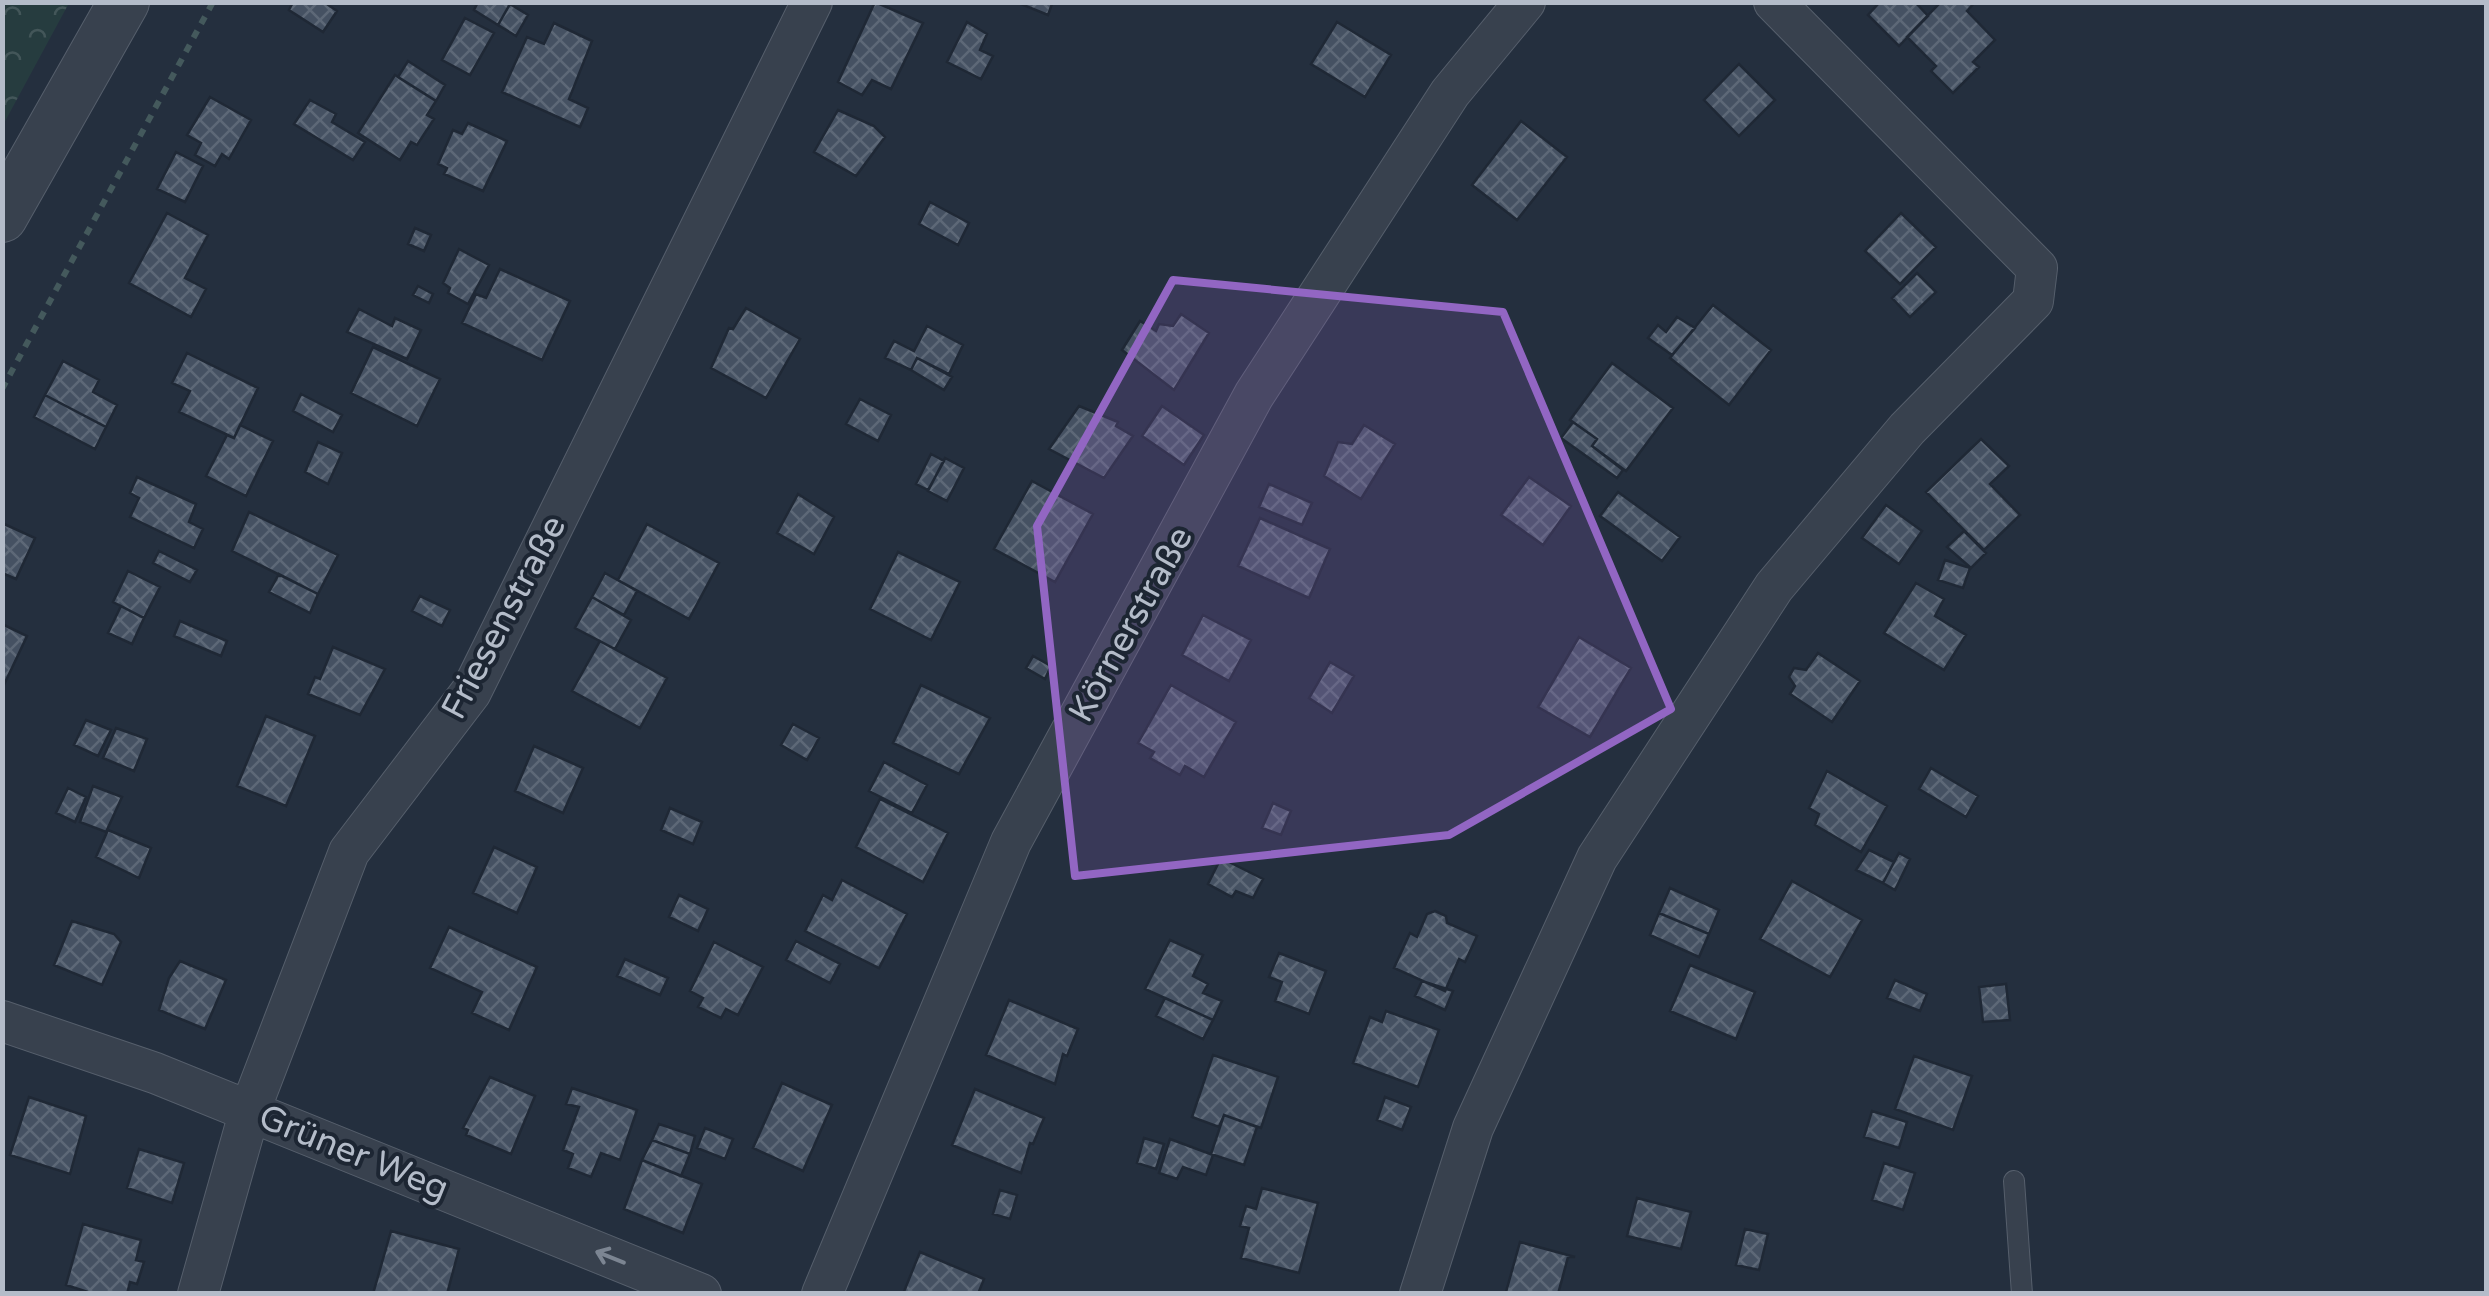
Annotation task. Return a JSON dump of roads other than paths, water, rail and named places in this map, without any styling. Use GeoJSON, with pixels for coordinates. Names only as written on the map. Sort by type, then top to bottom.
{"type":"FeatureCollection","features":[{"type":"Feature","properties":{"kind":"street"},"geometry":{"type":"LineString","coordinates":[[2,217],[124,2]]}},
{"type":"Feature","properties":{"kind":"street","name":"Friesenstraße"},"geometry":{"type":"LineString","coordinates":[[198,1294],[250,1110],[349,852],[471,692],[812,2]]}},
{"type":"Feature","properties":{"kind":"street","name":"Körnerstraße"},"geometry":{"type":"LineString","coordinates":[[822,1294],[1011,842],[1244,412],[1450,93],[1525,2]]}},
{"type":"Feature","properties":{"kind":"street"},"geometry":{"type":"LineString","coordinates":[[1420,1294],[1473,1128],[1596,858],[1774,586],[1907,429],[2034,301],[2038,268],[1774,2]]}},
{"type":"Feature","properties":{"kind":"street","name":"Grüner Weg"},"geometry":{"type":"LineString","coordinates":[[2,1022],[250,1110],[701,1294]]}},
{"type":"Feature","properties":{"kind":"lane"},"geometry":{"type":"LineString","coordinates":[[2014,1181],[2022,1294]]}}]}
